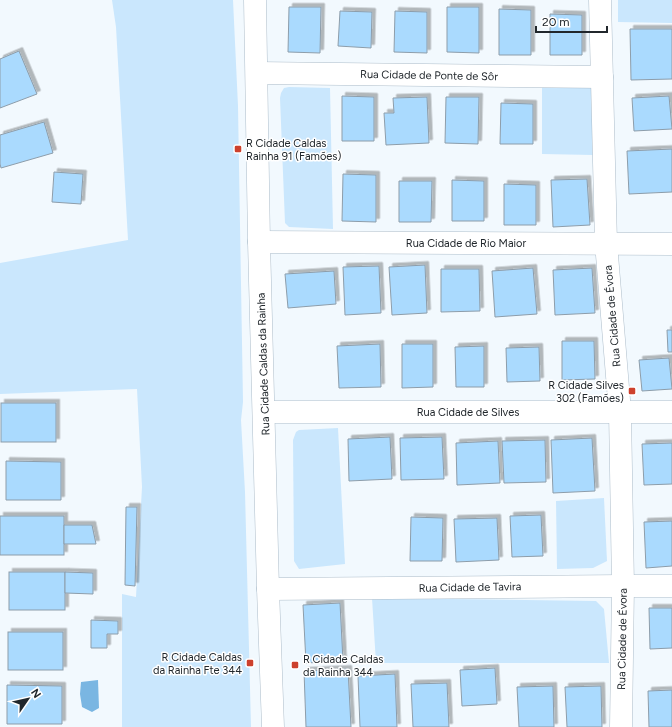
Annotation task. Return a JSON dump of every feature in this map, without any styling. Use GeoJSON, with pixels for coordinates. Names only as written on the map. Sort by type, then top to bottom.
{"type":"FeatureCollection","features":[{"type":"Feature","properties":{"kind":"street","name":"Rua Cidade Caldas da Rainha"},"geometry":{"type":"LineString","coordinates":[[255,0],[259,242],[273,727]]}},
{"type":"Feature","properties":{"kind":"street","name":"Rua Cidade de Évora"},"geometry":{"type":"LineString","coordinates":[[600,0],[606,244],[620,412],[623,586],[621,727]]}},
{"type":"Feature","properties":{"kind":"street","name":"Rua Cidade de Ponte de Sôr"},"geometry":{"type":"LineString","coordinates":[[256,74],[602,77]]}},
{"type":"Feature","properties":{"kind":"street","name":"Rua Cidade de Rio Maior"},"geometry":{"type":"LineString","coordinates":[[259,242],[672,244]]}},
{"type":"Feature","properties":{"kind":"street","name":"Rua Cidade de Silves"},"geometry":{"type":"LineString","coordinates":[[264,412],[672,412]]}},
{"type":"Feature","properties":{"kind":"street","name":"Rua Cidade de Tavira"},"geometry":{"type":"LineString","coordinates":[[268,588],[672,586]]}},
{"type":"Feature","properties":{"kind":"shaded area"},"geometry":{"type":"Polygon","coordinates":[[[112,0],[233,0],[238,106],[243,402],[241,420],[245,492],[251,727],[122,727],[122,594],[136,597],[142,487],[137,389],[0,394],[0,263],[128,240],[116,27],[112,0]]]}},
{"type":"Feature","properties":{"kind":"shaded area"},"geometry":{"type":"Polygon","coordinates":[[[618,0],[672,0],[672,23],[618,22],[618,0]]]}},
{"type":"Feature","properties":{"kind":"shaded area"},"geometry":{"type":"Polygon","coordinates":[[[542,87],[593,87],[593,155],[542,154],[542,87]]]}},
{"type":"Feature","properties":{"kind":"shaded area"},"geometry":{"type":"Polygon","coordinates":[[[284,88],[330,88],[333,229],[289,227],[285,223],[280,98],[284,88]]]}},
{"type":"Feature","properties":{"kind":"shaded area"},"geometry":{"type":"Polygon","coordinates":[[[338,428],[345,564],[299,569],[294,561],[293,440],[296,432],[299,430],[338,428]]]}},
{"type":"Feature","properties":{"kind":"shaded area"},"geometry":{"type":"Polygon","coordinates":[[[604,498],[607,561],[593,568],[557,569],[556,501],[604,498]]]}},
{"type":"Feature","properties":{"kind":"shaded area"},"geometry":{"type":"Polygon","coordinates":[[[372,598],[596,601],[604,609],[609,663],[376,663],[372,598]]]}},
{"type":"Feature","properties":{"kind":"water"},"geometry":{"type":"Polygon","coordinates":[[[98,680],[99,708],[92,712],[82,707],[80,694],[81,682],[98,680]]]}},
{"type":"Feature","properties":{"kind":"building"},"geometry":{"type":"Polygon","coordinates":[[[289,7],[321,7],[320,53],[288,52],[289,7]]]}},
{"type":"Feature","properties":{"kind":"building"},"geometry":{"type":"Polygon","coordinates":[[[447,7],[479,7],[479,53],[447,52],[447,7]]]}},
{"type":"Feature","properties":{"kind":"building"},"geometry":{"type":"Polygon","coordinates":[[[499,9],[531,10],[531,55],[499,55],[499,9]]]}},
{"type":"Feature","properties":{"kind":"building"},"geometry":{"type":"Polygon","coordinates":[[[340,11],[372,12],[371,48],[338,46],[340,11]]]}},
{"type":"Feature","properties":{"kind":"building"},"geometry":{"type":"Polygon","coordinates":[[[395,11],[427,12],[427,53],[394,52],[395,11]]]}},
{"type":"Feature","properties":{"kind":"building"},"geometry":{"type":"Polygon","coordinates":[[[550,14],[582,15],[582,55],[550,55],[550,14]]]}},
{"type":"Feature","properties":{"kind":"building"},"geometry":{"type":"Polygon","coordinates":[[[630,29],[672,29],[672,79],[631,80],[630,29]]]}},
{"type":"Feature","properties":{"kind":"building"},"geometry":{"type":"Polygon","coordinates":[[[19,51],[37,94],[0,108],[0,59],[19,51]]]}},
{"type":"Feature","properties":{"kind":"building"},"geometry":{"type":"Polygon","coordinates":[[[342,96],[374,97],[374,141],[342,141],[342,96]]]}},
{"type":"Feature","properties":{"kind":"building"},"geometry":{"type":"Polygon","coordinates":[[[669,96],[672,129],[634,131],[632,98],[669,96]]]}},
{"type":"Feature","properties":{"kind":"building"},"geometry":{"type":"Polygon","coordinates":[[[427,97],[429,143],[386,145],[384,113],[394,113],[393,98],[427,97]]]}},
{"type":"Feature","properties":{"kind":"building"},"geometry":{"type":"Polygon","coordinates":[[[446,97],[479,97],[478,144],[445,143],[446,97]]]}},
{"type":"Feature","properties":{"kind":"building"},"geometry":{"type":"Polygon","coordinates":[[[501,103],[533,104],[533,144],[500,144],[501,103]]]}},
{"type":"Feature","properties":{"kind":"building"},"geometry":{"type":"Polygon","coordinates":[[[44,122],[53,153],[1,168],[0,135],[44,122]]]}},
{"type":"Feature","properties":{"kind":"building"},"geometry":{"type":"Polygon","coordinates":[[[672,149],[672,192],[629,194],[627,151],[672,149]]]}},
{"type":"Feature","properties":{"kind":"building"},"geometry":{"type":"Polygon","coordinates":[[[54,172],[83,174],[81,204],[52,202],[54,172]]]}},
{"type":"Feature","properties":{"kind":"building"},"geometry":{"type":"Polygon","coordinates":[[[343,174],[376,175],[376,222],[342,221],[343,174]]]}},
{"type":"Feature","properties":{"kind":"building"},"geometry":{"type":"Polygon","coordinates":[[[587,179],[590,225],[553,227],[551,180],[587,179]]]}},
{"type":"Feature","properties":{"kind":"building"},"geometry":{"type":"Polygon","coordinates":[[[452,180],[484,181],[484,221],[452,221],[452,180]]]}},
{"type":"Feature","properties":{"kind":"building"},"geometry":{"type":"Polygon","coordinates":[[[399,181],[432,181],[431,222],[399,222],[399,181]]]}},
{"type":"Feature","properties":{"kind":"building"},"geometry":{"type":"Polygon","coordinates":[[[504,184],[536,185],[536,225],[504,225],[504,184]]]}},
{"type":"Feature","properties":{"kind":"building"},"geometry":{"type":"Polygon","coordinates":[[[425,265],[427,313],[392,315],[389,267],[425,265]]]}},
{"type":"Feature","properties":{"kind":"building"},"geometry":{"type":"Polygon","coordinates":[[[379,266],[381,313],[345,315],[343,267],[379,266]]]}},
{"type":"Feature","properties":{"kind":"building"},"geometry":{"type":"Polygon","coordinates":[[[533,268],[537,314],[495,317],[492,271],[533,268]]]}},
{"type":"Feature","properties":{"kind":"building"},"geometry":{"type":"Polygon","coordinates":[[[592,268],[595,313],[555,315],[553,270],[592,268]]]}},
{"type":"Feature","properties":{"kind":"building"},"geometry":{"type":"Polygon","coordinates":[[[441,269],[479,269],[480,311],[441,312],[441,269]]]}},
{"type":"Feature","properties":{"kind":"building"},"geometry":{"type":"Polygon","coordinates":[[[334,271],[336,304],[288,308],[285,274],[334,271]]]}},
{"type":"Feature","properties":{"kind":"building"},"geometry":{"type":"Polygon","coordinates":[[[667,330],[672,330],[672,352],[668,352],[667,330]]]}},
{"type":"Feature","properties":{"kind":"building"},"geometry":{"type":"Polygon","coordinates":[[[562,341],[594,341],[595,379],[562,380],[562,341]]]}},
{"type":"Feature","properties":{"kind":"building"},"geometry":{"type":"Polygon","coordinates":[[[380,344],[381,387],[339,388],[337,346],[380,344]]]}},
{"type":"Feature","properties":{"kind":"building"},"geometry":{"type":"Polygon","coordinates":[[[402,344],[433,344],[433,387],[402,388],[402,344]]]}},
{"type":"Feature","properties":{"kind":"building"},"geometry":{"type":"Polygon","coordinates":[[[484,346],[484,387],[456,387],[455,347],[484,346]]]}},
{"type":"Feature","properties":{"kind":"building"},"geometry":{"type":"Polygon","coordinates":[[[539,347],[540,381],[507,382],[506,348],[539,347]]]}},
{"type":"Feature","properties":{"kind":"building"},"geometry":{"type":"Polygon","coordinates":[[[669,358],[672,389],[642,391],[639,360],[669,358]]]}},
{"type":"Feature","properties":{"kind":"building"},"geometry":{"type":"Polygon","coordinates":[[[1,403],[56,403],[56,442],[1,442],[1,403]]]}},
{"type":"Feature","properties":{"kind":"building"},"geometry":{"type":"Polygon","coordinates":[[[390,437],[392,479],[349,481],[348,439],[390,437]]]}},
{"type":"Feature","properties":{"kind":"building"},"geometry":{"type":"Polygon","coordinates":[[[442,437],[444,479],[401,480],[400,438],[442,437]]]}},
{"type":"Feature","properties":{"kind":"building"},"geometry":{"type":"Polygon","coordinates":[[[592,438],[595,491],[553,493],[551,440],[592,438]]]}},
{"type":"Feature","properties":{"kind":"building"},"geometry":{"type":"Polygon","coordinates":[[[545,440],[546,482],[504,483],[502,441],[545,440]]]}},
{"type":"Feature","properties":{"kind":"building"},"geometry":{"type":"Polygon","coordinates":[[[498,441],[500,483],[457,485],[456,443],[498,441]]]}},
{"type":"Feature","properties":{"kind":"building"},"geometry":{"type":"Polygon","coordinates":[[[672,443],[672,484],[644,485],[642,444],[672,443]]]}},
{"type":"Feature","properties":{"kind":"building"},"geometry":{"type":"Polygon","coordinates":[[[6,461],[61,462],[61,500],[6,500],[6,461]]]}},
{"type":"Feature","properties":{"kind":"building"},"geometry":{"type":"Polygon","coordinates":[[[126,507],[137,507],[135,586],[125,585],[126,507]]]}},
{"type":"Feature","properties":{"kind":"building"},"geometry":{"type":"Polygon","coordinates":[[[541,515],[543,556],[512,557],[510,516],[541,515]]]}},
{"type":"Feature","properties":{"kind":"building"},"geometry":{"type":"Polygon","coordinates":[[[0,516],[64,516],[64,555],[0,555],[0,516]]]}},
{"type":"Feature","properties":{"kind":"building"},"geometry":{"type":"Polygon","coordinates":[[[411,517],[443,518],[442,561],[410,561],[411,517]]]}},
{"type":"Feature","properties":{"kind":"building"},"geometry":{"type":"Polygon","coordinates":[[[497,518],[499,560],[456,562],[454,519],[497,518]]]}},
{"type":"Feature","properties":{"kind":"building"},"geometry":{"type":"Polygon","coordinates":[[[672,521],[672,566],[646,568],[644,522],[672,521]]]}},
{"type":"Feature","properties":{"kind":"building"},"geometry":{"type":"Polygon","coordinates":[[[64,525],[92,525],[96,544],[64,544],[64,525]]]}},
{"type":"Feature","properties":{"kind":"building"},"geometry":{"type":"Polygon","coordinates":[[[9,572],[65,572],[65,610],[9,610],[9,572]]]}},
{"type":"Feature","properties":{"kind":"building"},"geometry":{"type":"Polygon","coordinates":[[[65,572],[93,573],[93,594],[65,593],[65,572]]]}},
{"type":"Feature","properties":{"kind":"building"},"geometry":{"type":"Polygon","coordinates":[[[340,603],[343,661],[306,663],[303,605],[340,603]]]}},
{"type":"Feature","properties":{"kind":"building"},"geometry":{"type":"Polygon","coordinates":[[[649,608],[672,608],[672,648],[650,649],[649,608]]]}},
{"type":"Feature","properties":{"kind":"building"},"geometry":{"type":"Polygon","coordinates":[[[91,620],[118,621],[118,634],[107,634],[107,648],[91,648],[91,620]]]}},
{"type":"Feature","properties":{"kind":"building"},"geometry":{"type":"Polygon","coordinates":[[[8,632],[63,632],[63,670],[8,670],[8,632]]]}},
{"type":"Feature","properties":{"kind":"building"},"geometry":{"type":"Polygon","coordinates":[[[495,668],[497,704],[462,706],[460,670],[495,668]]]}},
{"type":"Feature","properties":{"kind":"building"},"geometry":{"type":"Polygon","coordinates":[[[348,669],[351,727],[306,727],[304,671],[348,669]]]}},
{"type":"Feature","properties":{"kind":"building"},"geometry":{"type":"Polygon","coordinates":[[[395,674],[397,727],[360,727],[358,676],[395,674]]]}},
{"type":"Feature","properties":{"kind":"building"},"geometry":{"type":"Polygon","coordinates":[[[447,683],[449,727],[413,727],[411,684],[447,683]]]}},
{"type":"Feature","properties":{"kind":"building"},"geometry":{"type":"Polygon","coordinates":[[[7,685],[62,686],[62,724],[7,724],[7,685]]]}},
{"type":"Feature","properties":{"kind":"building"},"geometry":{"type":"Polygon","coordinates":[[[553,686],[554,727],[519,727],[517,687],[553,686]]]}},
{"type":"Feature","properties":{"kind":"building"},"geometry":{"type":"Polygon","coordinates":[[[601,686],[602,727],[567,727],[565,687],[601,686]]]}},
{"type":"Feature","properties":{"kind":"building"},"geometry":{"type":"Polygon","coordinates":[[[672,690],[672,727],[649,727],[648,691],[672,690]]]}},
{"type":"Feature","properties":{"kind":"place","name":"R Cidade Caldas Rainha 91 (Famões)"},"geometry":{"type":"Point","coordinates":[238,149]}},
{"type":"Feature","properties":{"kind":"place","name":"R Cidade Silves 302 (Famões)"},"geometry":{"type":"Point","coordinates":[632,391]}},
{"type":"Feature","properties":{"kind":"place","name":"R Cidade Caldas da Rainha Fte 344"},"geometry":{"type":"Point","coordinates":[250,663]}},
{"type":"Feature","properties":{"kind":"place","name":"R Cidade Caldas da Rainha 344"},"geometry":{"type":"Point","coordinates":[295,665]}}]}
